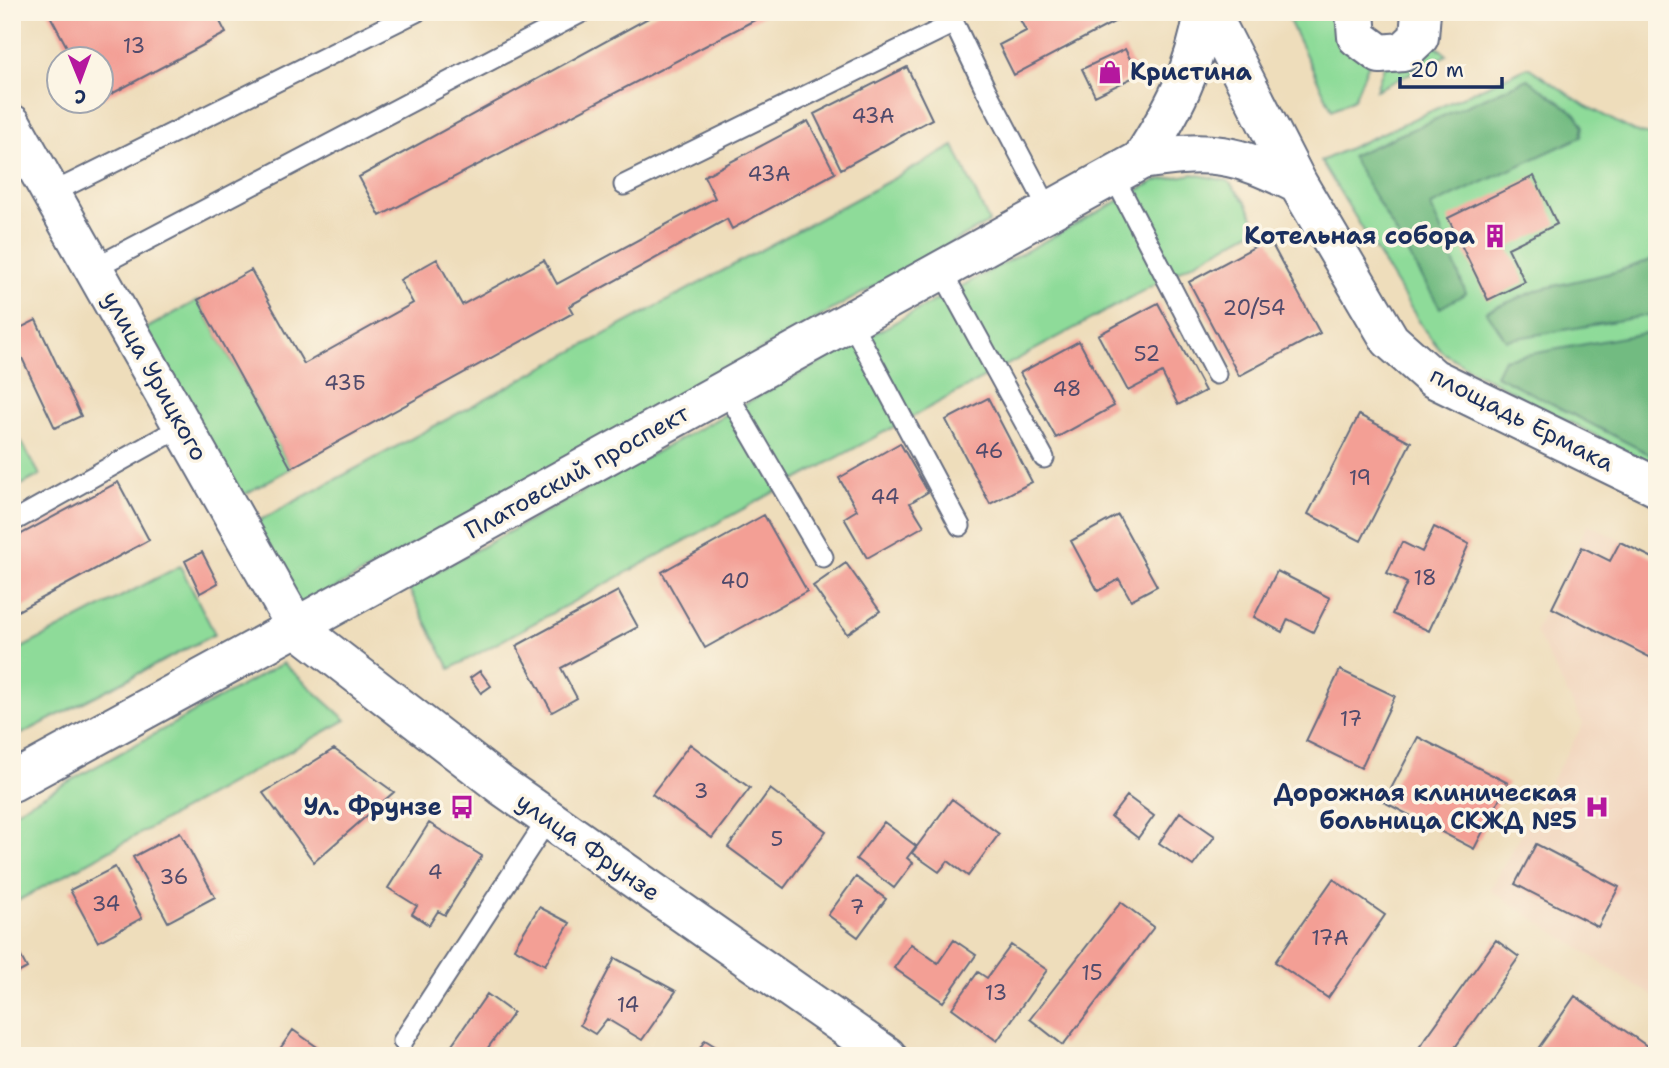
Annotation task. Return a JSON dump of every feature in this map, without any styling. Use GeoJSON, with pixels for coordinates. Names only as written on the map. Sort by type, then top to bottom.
{"type":"FeatureCollection","features":[{"type":"Feature","properties":{"kind":"street","name":"Платовский проспект"},"geometry":{"type":"LineString","coordinates":[[1127,167],[1165,122],[1186,82],[1199,42],[1204,12]]}},
{"type":"Feature","properties":{"kind":"street","name":"площадь Ермака"},"geometry":{"type":"LineString","coordinates":[[1210,12],[1298,184],[1390,340],[1433,378],[1657,487]]}},
{"type":"Feature","properties":{"kind":"street"},"geometry":{"type":"LineString","coordinates":[[1355,12],[1357,37],[1380,54],[1403,52],[1419,37],[1422,12]]}},
{"type":"Feature","properties":{"kind":"street","name":"улица Урицкого"},"geometry":{"type":"LineString","coordinates":[[12,124],[296,627]]}},
{"type":"Feature","properties":{"kind":"street","name":"Платовский проспект"},"geometry":{"type":"LineString","coordinates":[[12,782],[1127,167],[1185,154],[1223,156],[1260,167],[1298,184]]}},
{"type":"Feature","properties":{"kind":"street","name":"улица Фрунзе"},"geometry":{"type":"LineString","coordinates":[[296,627],[502,786],[887,1056]]}},
{"type":"Feature","properties":{"kind":"lane"},"geometry":{"type":"LineString","coordinates":[[52,193],[416,12]]}},
{"type":"Feature","properties":{"kind":"lane"},"geometry":{"type":"LineString","coordinates":[[94,268],[582,12]]}},
{"type":"Feature","properties":{"kind":"lane"},"geometry":{"type":"LineString","coordinates":[[624,186],[954,23],[1049,210]]}},
{"type":"Feature","properties":{"kind":"lane"},"geometry":{"type":"LineString","coordinates":[[1127,167],[1216,373]]}},
{"type":"Feature","properties":{"kind":"lane"},"geometry":{"type":"LineString","coordinates":[[941,270],[1044,458]]}},
{"type":"Feature","properties":{"kind":"lane"},"geometry":{"type":"LineString","coordinates":[[850,320],[960,526]]}},
{"type":"Feature","properties":{"kind":"lane"},"geometry":{"type":"LineString","coordinates":[[725,389],[823,557]]}},
{"type":"Feature","properties":{"kind":"lane"},"geometry":{"type":"LineString","coordinates":[[12,522],[183,426]]}},
{"type":"Feature","properties":{"kind":"lane"},"geometry":{"type":"LineString","coordinates":[[403,1041],[548,819]]}},
{"type":"Feature","properties":{"kind":"shaded area","name":"Дорожная клиническая больница СКЖД №5"},"geometry":{"type":"Polygon","coordinates":[[[1588,524],[1657,559],[1657,999],[1490,890],[1583,724],[1535,631],[1588,524]]]}},
{"type":"Feature","properties":{"kind":"green space"},"geometry":{"type":"Polygon","coordinates":[[[1285,12],[1347,12],[1371,58],[1354,99],[1332,110],[1285,12]]]}},
{"type":"Feature","properties":{"kind":"green space"},"geometry":{"type":"Polygon","coordinates":[[[1428,39],[1447,55],[1376,90],[1385,63],[1428,39]]]}},
{"type":"Feature","properties":{"kind":"green space"},"geometry":{"type":"Polygon","coordinates":[[[1528,67],[1586,106],[1635,132],[1657,136],[1657,468],[1442,352],[1425,331],[1321,161],[1528,67]]]}},
{"type":"Feature","properties":{"kind":"green space"},"geometry":{"type":"Polygon","coordinates":[[[1528,79],[1576,114],[1583,125],[1581,137],[1431,206],[1466,293],[1440,308],[1351,156],[1528,79]]]}},
{"type":"Feature","properties":{"kind":"green space"},"geometry":{"type":"Polygon","coordinates":[[[954,146],[989,222],[300,608],[251,525],[954,146]]]}},
{"type":"Feature","properties":{"kind":"green space"},"geometry":{"type":"Polygon","coordinates":[[[1193,174],[1228,181],[1246,202],[1258,228],[450,669],[408,587],[1155,181],[1193,174]]]}},
{"type":"Feature","properties":{"kind":"green space"},"geometry":{"type":"Polygon","coordinates":[[[1657,258],[1657,314],[1506,340],[1486,311],[1541,289],[1615,272],[1657,258]]]}},
{"type":"Feature","properties":{"kind":"green space"},"geometry":{"type":"Polygon","coordinates":[[[198,300],[291,468],[235,500],[140,332],[198,300]]]}},
{"type":"Feature","properties":{"kind":"green space"},"geometry":{"type":"Polygon","coordinates":[[[1657,331],[1657,458],[1496,375],[1504,359],[1657,331]]]}},
{"type":"Feature","properties":{"kind":"green space"},"geometry":{"type":"Polygon","coordinates":[[[12,425],[40,475],[12,490],[12,425]]]}},
{"type":"Feature","properties":{"kind":"green space"},"geometry":{"type":"Polygon","coordinates":[[[180,566],[215,634],[12,739],[12,653],[180,566]]]}},
{"type":"Feature","properties":{"kind":"green space"},"geometry":{"type":"Polygon","coordinates":[[[283,663],[346,720],[12,904],[12,813],[283,663]]]}},
{"type":"Feature","properties":{"kind":"building"},"geometry":{"type":"Polygon","coordinates":[[[48,12],[215,12],[226,33],[116,92],[116,46],[66,46],[48,12]]]}},
{"type":"Feature","properties":{"kind":"building"},"geometry":{"type":"Polygon","coordinates":[[[659,12],[770,12],[380,216],[359,177],[659,12]]]}},
{"type":"Feature","properties":{"kind":"building"},"geometry":{"type":"Polygon","coordinates":[[[1016,12],[1133,12],[1014,75],[999,45],[1026,31],[1016,12]]]}},
{"type":"Feature","properties":{"kind":"building","name":"Кристина"},"geometry":{"type":"Polygon","coordinates":[[[1125,49],[1138,75],[1095,96],[1082,69],[1125,49]]]}},
{"type":"Feature","properties":{"kind":"building"},"geometry":{"type":"Polygon","coordinates":[[[907,67],[932,119],[841,169],[814,114],[907,67]]]}},
{"type":"Feature","properties":{"kind":"building"},"geometry":{"type":"Polygon","coordinates":[[[808,121],[835,173],[732,229],[727,219],[569,306],[573,313],[291,468],[198,300],[251,270],[304,364],[413,303],[400,280],[437,259],[462,305],[544,260],[557,284],[715,198],[704,176],[808,121]]]}},
{"type":"Feature","properties":{"kind":"building","name":"Котельная собора"},"geometry":{"type":"Polygon","coordinates":[[[1534,176],[1557,224],[1508,248],[1525,282],[1488,300],[1448,218],[1534,176]]]}},
{"type":"Feature","properties":{"kind":"building"},"geometry":{"type":"Polygon","coordinates":[[[1269,239],[1320,333],[1239,376],[1189,282],[1269,239]]]}},
{"type":"Feature","properties":{"kind":"building"},"geometry":{"type":"Polygon","coordinates":[[[1158,303],[1205,391],[1178,405],[1162,373],[1128,391],[1098,335],[1158,303]]]}},
{"type":"Feature","properties":{"kind":"building"},"geometry":{"type":"Polygon","coordinates":[[[36,320],[81,416],[55,428],[12,337],[12,332],[36,320]]]}},
{"type":"Feature","properties":{"kind":"building"},"geometry":{"type":"Polygon","coordinates":[[[1079,341],[1114,406],[1056,438],[1020,373],[1079,341]]]}},
{"type":"Feature","properties":{"kind":"building"},"geometry":{"type":"Polygon","coordinates":[[[988,398],[1032,482],[990,504],[946,420],[988,398]]]}},
{"type":"Feature","properties":{"kind":"building"},"geometry":{"type":"Polygon","coordinates":[[[1359,415],[1411,442],[1361,541],[1308,514],[1359,415]]]}},
{"type":"Feature","properties":{"kind":"building"},"geometry":{"type":"Polygon","coordinates":[[[900,443],[928,492],[910,503],[924,526],[867,558],[844,518],[857,510],[839,478],[900,443]]]}},
{"type":"Feature","properties":{"kind":"building"},"geometry":{"type":"Polygon","coordinates":[[[118,482],[149,540],[12,614],[12,539],[118,482]]]}},
{"type":"Feature","properties":{"kind":"building"},"geometry":{"type":"Polygon","coordinates":[[[764,515],[807,591],[705,648],[662,572],[764,515]]]}},
{"type":"Feature","properties":{"kind":"building"},"geometry":{"type":"Polygon","coordinates":[[[1118,515],[1157,586],[1131,600],[1119,579],[1098,591],[1071,541],[1118,515]]]}},
{"type":"Feature","properties":{"kind":"building"},"geometry":{"type":"Polygon","coordinates":[[[1434,527],[1469,544],[1429,631],[1392,614],[1407,583],[1387,573],[1402,542],[1422,552],[1434,527]]]}},
{"type":"Feature","properties":{"kind":"building"},"geometry":{"type":"Polygon","coordinates":[[[1620,542],[1657,560],[1657,661],[1552,608],[1582,547],[1610,561],[1620,542]]]}},
{"type":"Feature","properties":{"kind":"building"},"geometry":{"type":"Polygon","coordinates":[[[202,552],[218,583],[200,593],[185,561],[202,552]]]}},
{"type":"Feature","properties":{"kind":"building"},"geometry":{"type":"Polygon","coordinates":[[[846,563],[880,611],[847,634],[813,586],[846,563]]]}},
{"type":"Feature","properties":{"kind":"building"},"geometry":{"type":"Polygon","coordinates":[[[1277,571],[1330,598],[1313,632],[1288,619],[1282,632],[1254,617],[1277,571]]]}},
{"type":"Feature","properties":{"kind":"building"},"geometry":{"type":"Polygon","coordinates":[[[618,591],[638,627],[561,668],[577,698],[552,712],[516,646],[618,591]]]}},
{"type":"Feature","properties":{"kind":"building"},"geometry":{"type":"Polygon","coordinates":[[[1340,670],[1395,696],[1361,768],[1306,741],[1340,670]]]}},
{"type":"Feature","properties":{"kind":"building"},"geometry":{"type":"Polygon","coordinates":[[[480,671],[491,686],[481,693],[470,678],[480,671]]]}},
{"type":"Feature","properties":{"kind":"building"},"geometry":{"type":"Polygon","coordinates":[[[1418,737],[1508,783],[1474,849],[1384,802],[1418,737]]]}},
{"type":"Feature","properties":{"kind":"building"},"geometry":{"type":"Polygon","coordinates":[[[690,744],[750,788],[712,838],[652,794],[690,744]]]}},
{"type":"Feature","properties":{"kind":"building"},"geometry":{"type":"Polygon","coordinates":[[[334,749],[394,792],[314,862],[263,793],[334,749]]]}},
{"type":"Feature","properties":{"kind":"building"},"geometry":{"type":"Polygon","coordinates":[[[770,789],[826,831],[784,888],[728,847],[770,789]]]}},
{"type":"Feature","properties":{"kind":"building"},"geometry":{"type":"Polygon","coordinates":[[[1127,796],[1154,816],[1138,838],[1111,817],[1127,796]]]}},
{"type":"Feature","properties":{"kind":"building"},"geometry":{"type":"Polygon","coordinates":[[[952,799],[999,834],[968,876],[948,861],[939,872],[912,853],[952,799]]]}},
{"type":"Feature","properties":{"kind":"building"},"geometry":{"type":"Polygon","coordinates":[[[1180,812],[1215,836],[1193,866],[1159,843],[1180,812]]]}},
{"type":"Feature","properties":{"kind":"building"},"geometry":{"type":"Polygon","coordinates":[[[884,822],[916,846],[907,858],[913,863],[894,888],[856,859],[884,822]]]}},
{"type":"Feature","properties":{"kind":"building"},"geometry":{"type":"Polygon","coordinates":[[[429,823],[482,856],[445,915],[438,911],[429,925],[412,914],[417,906],[388,888],[429,823]]]}},
{"type":"Feature","properties":{"kind":"building"},"geometry":{"type":"Polygon","coordinates":[[[180,832],[215,897],[168,922],[133,857],[180,832]]]}},
{"type":"Feature","properties":{"kind":"building"},"geometry":{"type":"Polygon","coordinates":[[[1536,844],[1619,887],[1598,927],[1515,884],[1536,844]]]}},
{"type":"Feature","properties":{"kind":"building"},"geometry":{"type":"Polygon","coordinates":[[[115,867],[142,918],[98,942],[70,890],[115,867]]]}},
{"type":"Feature","properties":{"kind":"building"},"geometry":{"type":"Polygon","coordinates":[[[856,877],[886,899],[858,937],[828,915],[856,877]]]}},
{"type":"Feature","properties":{"kind":"building"},"geometry":{"type":"Polygon","coordinates":[[[1333,879],[1385,915],[1328,998],[1275,962],[1333,879]]]}},
{"type":"Feature","properties":{"kind":"building"},"geometry":{"type":"Polygon","coordinates":[[[1121,902],[1154,927],[1063,1045],[1030,1019],[1121,902]]]}},
{"type":"Feature","properties":{"kind":"building"},"geometry":{"type":"Polygon","coordinates":[[[539,907],[570,923],[545,965],[514,948],[539,907]]]}},
{"type":"Feature","properties":{"kind":"building"},"geometry":{"type":"Polygon","coordinates":[[[12,940],[27,968],[12,976],[12,940]]]}},
{"type":"Feature","properties":{"kind":"building"},"geometry":{"type":"Polygon","coordinates":[[[954,940],[976,955],[943,1002],[894,968],[911,944],[938,963],[954,940]]]}},
{"type":"Feature","properties":{"kind":"building"},"geometry":{"type":"Polygon","coordinates":[[[1496,940],[1519,957],[1449,1056],[1413,1056],[1496,940]]]}},
{"type":"Feature","properties":{"kind":"building"},"geometry":{"type":"Polygon","coordinates":[[[1011,945],[1047,970],[997,1041],[952,1008],[978,972],[987,978],[1011,945]]]}},
{"type":"Feature","properties":{"kind":"building"},"geometry":{"type":"Polygon","coordinates":[[[615,958],[676,991],[642,1040],[607,1019],[595,1034],[580,1025],[615,958]]]}},
{"type":"Feature","properties":{"kind":"building"},"geometry":{"type":"Polygon","coordinates":[[[487,994],[513,1013],[482,1056],[462,1056],[450,1047],[487,994]]]}},
{"type":"Feature","properties":{"kind":"building"},"geometry":{"type":"Polygon","coordinates":[[[1575,996],[1657,1053],[1657,1056],[1538,1056],[1535,1053],[1575,996]]]}},
{"type":"Feature","properties":{"kind":"building"},"geometry":{"type":"Polygon","coordinates":[[[293,1030],[330,1056],[275,1056],[293,1030]]]}},
{"type":"Feature","properties":{"kind":"building"},"geometry":{"type":"Polygon","coordinates":[[[705,1040],[731,1056],[695,1056],[705,1040]]]}},
{"type":"Feature","properties":{"kind":"place","name":"Кристина"},"geometry":{"type":"Point","coordinates":[1110,72]}},
{"type":"Feature","properties":{"kind":"place","name":"Котельная собора"},"geometry":{"type":"Point","coordinates":[1495,236]}},
{"type":"Feature","properties":{"kind":"place","name":"Ул. Фрунзе"},"geometry":{"type":"Point","coordinates":[462,807]}},
{"type":"Feature","properties":{"kind":"place","name":"Дорожная клиническая больница СКЖД №5"},"geometry":{"type":"Point","coordinates":[1597,807]}}]}
